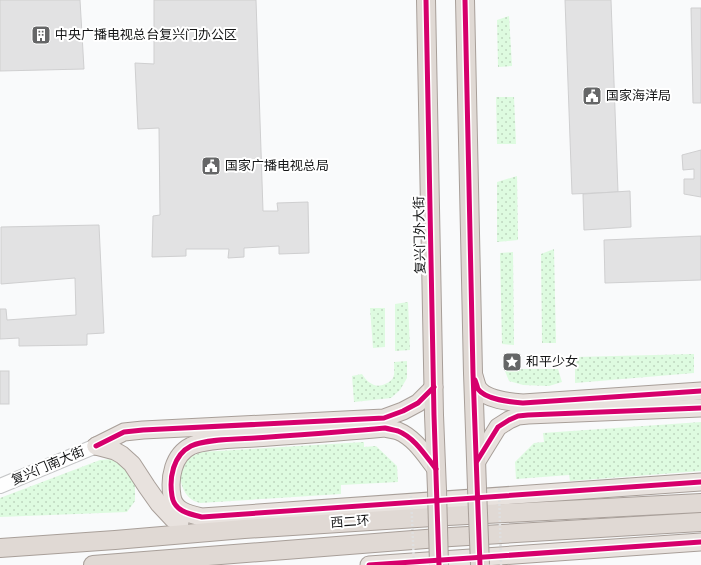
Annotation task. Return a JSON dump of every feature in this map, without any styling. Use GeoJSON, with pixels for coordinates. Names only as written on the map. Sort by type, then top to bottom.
{"type":"FeatureCollection","features":[{"type":"Feature","properties":{"kind":"highway","name":"复兴门外大街"},"geometry":{"type":"LineString","coordinates":[[426,0],[439,565]]}},
{"type":"Feature","properties":{"kind":"highway"},"geometry":{"type":"LineString","coordinates":[[465,0],[473,373],[480,565]]}},
{"type":"Feature","properties":{"kind":"highway","name":"西二环"},"geometry":{"type":"LineString","coordinates":[[0,548],[244,529],[464,515],[701,503]]}},
{"type":"Feature","properties":{"kind":"highway","name":"西二环"},"geometry":{"type":"LineString","coordinates":[[93,565],[203,561],[436,538],[701,522]]}},
{"type":"Feature","properties":{"kind":"main road"},"geometry":{"type":"LineString","coordinates":[[473,373],[478,389],[486,394],[502,401],[523,404],[701,391]]}},
{"type":"Feature","properties":{"kind":"main road"},"geometry":{"type":"LineString","coordinates":[[96,446],[124,432],[143,430],[384,418],[412,406],[434,387]]}},
{"type":"Feature","properties":{"kind":"main road"},"geometry":{"type":"LineString","coordinates":[[476,461],[498,427],[518,416],[701,408]]}},
{"type":"Feature","properties":{"kind":"main road"},"geometry":{"type":"LineString","coordinates":[[436,469],[420,448],[407,436],[397,431],[385,428],[247,438],[208,442],[191,446],[183,452],[174,466],[171,488],[173,502],[180,510],[187,514],[202,517],[701,482]]}},
{"type":"Feature","properties":{"kind":"main road"},"geometry":{"type":"LineString","coordinates":[[96,446],[115,451],[132,464],[159,504],[173,519],[178,522],[208,527],[244,529]]}},
{"type":"Feature","properties":{"kind":"main road"},"geometry":{"type":"LineString","coordinates":[[370,565],[701,542]]}},
{"type":"Feature","properties":{"kind":"street","name":"复兴门南大街"},"geometry":{"type":"LineString","coordinates":[[0,486],[96,446]]}},
{"type":"Feature","properties":{"kind":"path"},"geometry":{"type":"LineString","coordinates":[[499,488],[501,565]]}},
{"type":"Feature","properties":{"kind":"path"},"geometry":{"type":"LineString","coordinates":[[411,496],[414,565]]}},
{"type":"Feature","properties":{"kind":"green space"},"geometry":{"type":"Polygon","coordinates":[[[509,16],[512,66],[498,67],[497,20],[509,16]]]}},
{"type":"Feature","properties":{"kind":"green space"},"geometry":{"type":"Polygon","coordinates":[[[496,97],[514,97],[516,144],[497,144],[496,97]]]}},
{"type":"Feature","properties":{"kind":"green space"},"geometry":{"type":"Polygon","coordinates":[[[517,176],[518,240],[497,242],[497,182],[517,176]]]}},
{"type":"Feature","properties":{"kind":"green space"},"geometry":{"type":"Polygon","coordinates":[[[554,249],[556,343],[542,343],[541,254],[554,249]]]}},
{"type":"Feature","properties":{"kind":"green space"},"geometry":{"type":"Polygon","coordinates":[[[513,252],[514,345],[502,344],[500,253],[513,252]]]}},
{"type":"Feature","properties":{"kind":"green space"},"geometry":{"type":"Polygon","coordinates":[[[408,302],[410,350],[395,351],[395,304],[408,302]]]}},
{"type":"Feature","properties":{"kind":"green space"},"geometry":{"type":"Polygon","coordinates":[[[370,308],[385,308],[385,347],[373,348],[370,308]]]}},
{"type":"Feature","properties":{"kind":"green space"},"geometry":{"type":"Polygon","coordinates":[[[694,354],[694,373],[575,383],[575,357],[694,354]]]}},
{"type":"Feature","properties":{"kind":"green space"},"geometry":{"type":"Polygon","coordinates":[[[407,361],[407,378],[400,390],[391,398],[354,402],[352,376],[362,374],[366,380],[378,386],[393,378],[394,362],[407,361]]]}},
{"type":"Feature","properties":{"kind":"green space"},"geometry":{"type":"Polygon","coordinates":[[[512,366],[520,369],[558,369],[562,382],[549,386],[523,385],[509,381],[505,371],[512,366]]]}},
{"type":"Feature","properties":{"kind":"green space"},"geometry":{"type":"Polygon","coordinates":[[[701,422],[701,471],[570,481],[569,475],[516,479],[515,462],[534,443],[544,442],[543,433],[701,422]]]}},
{"type":"Feature","properties":{"kind":"green space"},"geometry":{"type":"Polygon","coordinates":[[[364,442],[364,447],[376,446],[397,466],[398,482],[341,485],[341,494],[200,503],[194,501],[186,494],[182,485],[180,474],[183,464],[189,458],[201,452],[364,442]]]}},
{"type":"Feature","properties":{"kind":"green space"},"geometry":{"type":"Polygon","coordinates":[[[112,459],[124,463],[132,474],[135,486],[135,501],[127,512],[0,517],[0,498],[100,460],[112,459]]]}},
{"type":"Feature","properties":{"kind":"building","name":"中央广播电视总台复兴门办公区"},"geometry":{"type":"Polygon","coordinates":[[[0,0],[80,0],[84,69],[0,71],[0,0]]]}},
{"type":"Feature","properties":{"kind":"building","name":"国家广播电视总局"},"geometry":{"type":"Polygon","coordinates":[[[154,0],[256,0],[263,211],[278,211],[277,203],[308,202],[309,253],[279,254],[279,246],[244,248],[244,257],[228,258],[229,249],[186,249],[186,256],[152,257],[153,216],[160,215],[159,128],[138,129],[135,63],[154,64],[154,0]]]}},
{"type":"Feature","properties":{"kind":"building","name":"国家海洋局"},"geometry":{"type":"Polygon","coordinates":[[[565,0],[611,0],[618,192],[572,194],[565,0]]]}},
{"type":"Feature","properties":{"kind":"building"},"geometry":{"type":"Polygon","coordinates":[[[691,8],[701,8],[701,103],[693,103],[691,8]]]}},
{"type":"Feature","properties":{"kind":"building"},"geometry":{"type":"Polygon","coordinates":[[[701,150],[701,197],[684,194],[684,179],[694,179],[694,169],[683,170],[682,155],[701,150]]]}},
{"type":"Feature","properties":{"kind":"building"},"geometry":{"type":"Polygon","coordinates":[[[630,191],[631,227],[584,230],[583,194],[630,191]]]}},
{"type":"Feature","properties":{"kind":"building"},"geometry":{"type":"Polygon","coordinates":[[[99,225],[104,333],[87,334],[87,345],[19,346],[19,338],[0,339],[0,309],[6,309],[7,320],[76,315],[75,278],[1,284],[1,227],[99,225]]]}},
{"type":"Feature","properties":{"kind":"building"},"geometry":{"type":"Polygon","coordinates":[[[701,236],[701,280],[605,283],[604,240],[701,236]]]}},
{"type":"Feature","properties":{"kind":"building"},"geometry":{"type":"Polygon","coordinates":[[[0,371],[9,371],[9,404],[0,404],[0,371]]]}},
{"type":"Feature","properties":{"kind":"cycle path"},"geometry":{"type":"LineString","coordinates":[[426,0],[434,415],[439,565]]}},
{"type":"Feature","properties":{"kind":"cycle path"},"geometry":{"type":"LineString","coordinates":[[465,0],[473,373],[480,565]]}},
{"type":"Feature","properties":{"kind":"cycle path"},"geometry":{"type":"LineString","coordinates":[[475,380],[478,389],[487,396],[499,400],[523,403],[701,391]]}},
{"type":"Feature","properties":{"kind":"cycle path"},"geometry":{"type":"LineString","coordinates":[[96,446],[124,432],[143,430],[384,418],[403,411],[418,403],[434,387]]}},
{"type":"Feature","properties":{"kind":"cycle path"},"geometry":{"type":"LineString","coordinates":[[477,461],[498,427],[518,416],[701,408]]}},
{"type":"Feature","properties":{"kind":"cycle path"},"geometry":{"type":"LineString","coordinates":[[436,469],[415,442],[398,431],[385,428],[222,440],[197,444],[185,450],[176,461],[172,475],[171,489],[173,501],[179,508],[187,513],[202,517],[701,482]]}},
{"type":"Feature","properties":{"kind":"cycle path"},"geometry":{"type":"LineString","coordinates":[[369,565],[701,542]]}},
{"type":"Feature","properties":{"kind":"place","name":"中央广播电视总台复兴门办公区"},"geometry":{"type":"Point","coordinates":[41,35]}},
{"type":"Feature","properties":{"kind":"place","name":"国家海洋局"},"geometry":{"type":"Point","coordinates":[592,96]}},
{"type":"Feature","properties":{"kind":"place","name":"国家广播电视总局"},"geometry":{"type":"Point","coordinates":[211,166]}},
{"type":"Feature","properties":{"kind":"place","name":"和平少女"},"geometry":{"type":"Point","coordinates":[512,362]}}]}
